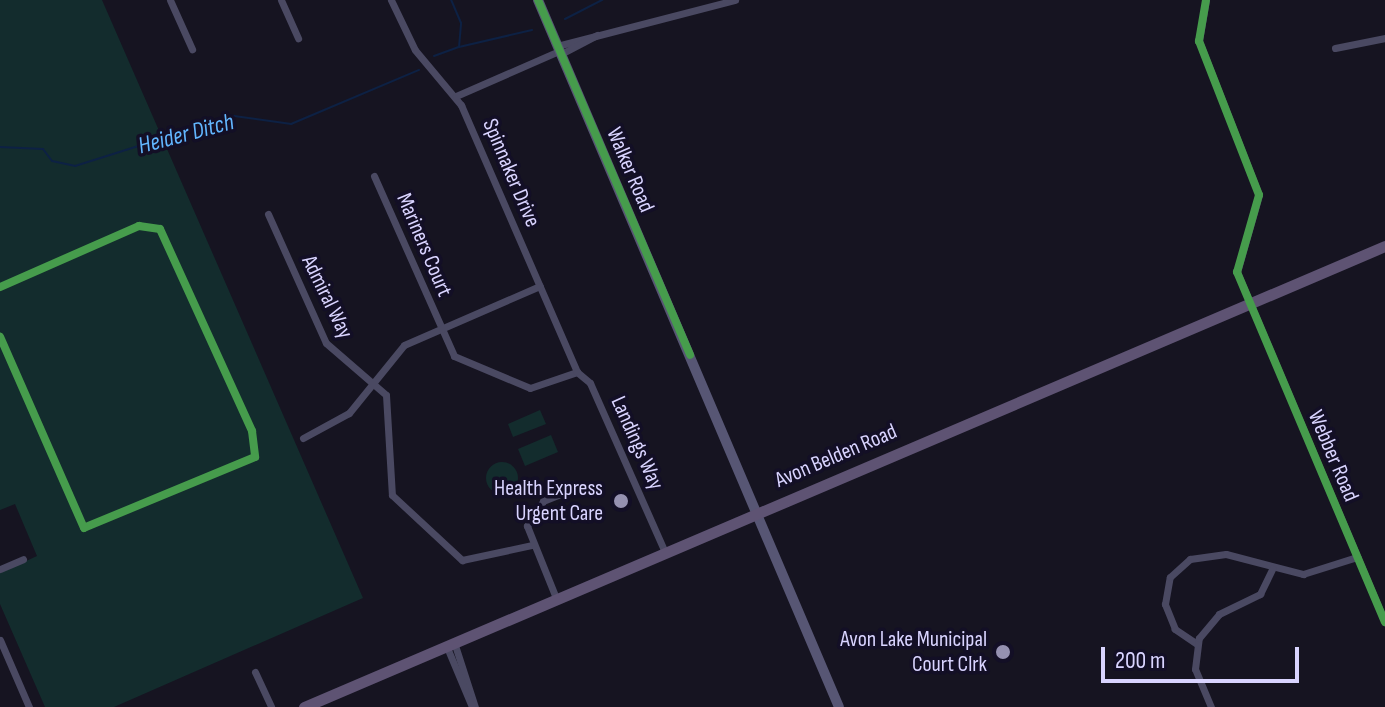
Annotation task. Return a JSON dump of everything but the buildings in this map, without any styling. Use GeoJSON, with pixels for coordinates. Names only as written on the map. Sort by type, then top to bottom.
{"type":"FeatureCollection","features":[{"type":"Feature","properties":{"kind":"main road","name":"Avon Belden Road"},"geometry":{"type":"LineString","coordinates":[[304,707],[1385,246]]}},
{"type":"Feature","properties":{"kind":"street"},"geometry":{"type":"LineString","coordinates":[[170,0],[192,49]]}},
{"type":"Feature","properties":{"kind":"street"},"geometry":{"type":"LineString","coordinates":[[281,0],[298,38]]}},
{"type":"Feature","properties":{"kind":"street","name":"Spinnaker Drive"},"geometry":{"type":"LineString","coordinates":[[391,0],[415,50],[456,96],[577,372]]}},
{"type":"Feature","properties":{"kind":"street","name":"Walker Road"},"geometry":{"type":"LineString","coordinates":[[538,0],[839,707]]}},
{"type":"Feature","properties":{"kind":"street"},"geometry":{"type":"LineString","coordinates":[[456,96],[597,35],[735,0]]}},
{"type":"Feature","properties":{"kind":"street","name":"Webber Road"},"geometry":{"type":"LineString","coordinates":[[1206,0],[1199,41],[1257,177],[1259,195],[1238,252],[1249,304],[1384,617]]}},
{"type":"Feature","properties":{"kind":"street"},"geometry":{"type":"LineString","coordinates":[[1335,48],[1385,38]]}},
{"type":"Feature","properties":{"kind":"street","name":"Mariners Court"},"geometry":{"type":"LineString","coordinates":[[374,176],[440,329]]}},
{"type":"Feature","properties":{"kind":"street","name":"Admiral Way"},"geometry":{"type":"LineString","coordinates":[[268,214],[326,343],[371,382]]}},
{"type":"Feature","properties":{"kind":"street"},"geometry":{"type":"LineString","coordinates":[[303,438],[343,418],[395,351],[540,286]]}},
{"type":"Feature","properties":{"kind":"street"},"geometry":{"type":"LineString","coordinates":[[440,329],[454,356],[530,388],[577,372]]}},
{"type":"Feature","properties":{"kind":"street","name":"Landings Way"},"geometry":{"type":"LineString","coordinates":[[577,372],[595,390],[665,552]]}},
{"type":"Feature","properties":{"kind":"street"},"geometry":{"type":"LineString","coordinates":[[371,382],[387,400],[388,488],[417,522],[468,561],[532,545]]}},
{"type":"Feature","properties":{"kind":"street"},"geometry":{"type":"LineString","coordinates":[[556,598],[532,545],[527,526],[535,508],[568,491]]}},
{"type":"Feature","properties":{"kind":"street"},"geometry":{"type":"LineString","coordinates":[[1197,644],[1167,614],[1166,588],[1177,568],[1216,554],[1272,569],[1313,573],[1357,557]]}},
{"type":"Feature","properties":{"kind":"street"},"geometry":{"type":"LineString","coordinates":[[0,569],[23,559]]}},
{"type":"Feature","properties":{"kind":"street"},"geometry":{"type":"LineString","coordinates":[[1211,707],[1195,669],[1197,644],[1214,618],[1260,594],[1272,569]]}},
{"type":"Feature","properties":{"kind":"street"},"geometry":{"type":"LineString","coordinates":[[0,640],[29,707]]}},
{"type":"Feature","properties":{"kind":"street"},"geometry":{"type":"LineString","coordinates":[[450,644],[474,707]]}},
{"type":"Feature","properties":{"kind":"street"},"geometry":{"type":"LineString","coordinates":[[255,672],[271,707]]}},
{"type":"Feature","properties":{"kind":"green space"},"geometry":{"type":"Polygon","coordinates":[[[0,0],[102,0],[363,598],[114,707],[45,707],[0,604],[0,573],[37,556],[15,504],[0,510],[0,0]]]}},
{"type":"Feature","properties":{"kind":"green space"},"geometry":{"type":"Polygon","coordinates":[[[540,410],[546,424],[513,437],[508,424],[540,410]]]}},
{"type":"Feature","properties":{"kind":"green space"},"geometry":{"type":"Polygon","coordinates":[[[551,435],[558,452],[525,466],[518,449],[551,435]]]}},
{"type":"Feature","properties":{"kind":"green space"},"geometry":{"type":"Polygon","coordinates":[[[502,462],[514,466],[518,478],[514,490],[502,494],[490,490],[486,478],[490,466],[502,462]]]}},
{"type":"Feature","properties":{"kind":"waterway","name":"Heider Ditch"},"geometry":{"type":"LineString","coordinates":[[434,56],[459,47],[461,23],[451,0]]}},
{"type":"Feature","properties":{"kind":"waterway"},"geometry":{"type":"LineString","coordinates":[[565,19],[602,0]]}},
{"type":"Feature","properties":{"kind":"waterway"},"geometry":{"type":"LineString","coordinates":[[459,47],[532,30]]}},
{"type":"Feature","properties":{"kind":"waterway","name":"Heider Ditch"},"geometry":{"type":"LineString","coordinates":[[0,147],[43,149],[52,161],[75,166],[234,116],[291,124],[419,70]]}},
{"type":"Feature","properties":{"kind":"cycle path"},"geometry":{"type":"LineString","coordinates":[[538,0],[690,355]]}},
{"type":"Feature","properties":{"kind":"cycle path"},"geometry":{"type":"LineString","coordinates":[[1206,0],[1199,41],[1259,195],[1237,272],[1385,622]]}},
{"type":"Feature","properties":{"kind":"cycle path"},"geometry":{"type":"LineString","coordinates":[[0,287],[139,226],[160,229],[252,431],[255,457],[84,528],[0,337]]}},
{"type":"Feature","properties":{"kind":"place","name":"Health Express Urgent Care"},"geometry":{"type":"Point","coordinates":[621,501]}},
{"type":"Feature","properties":{"kind":"place","name":"Avon Lake Municipal Court Clrk"},"geometry":{"type":"Point","coordinates":[1003,652]}}]}
